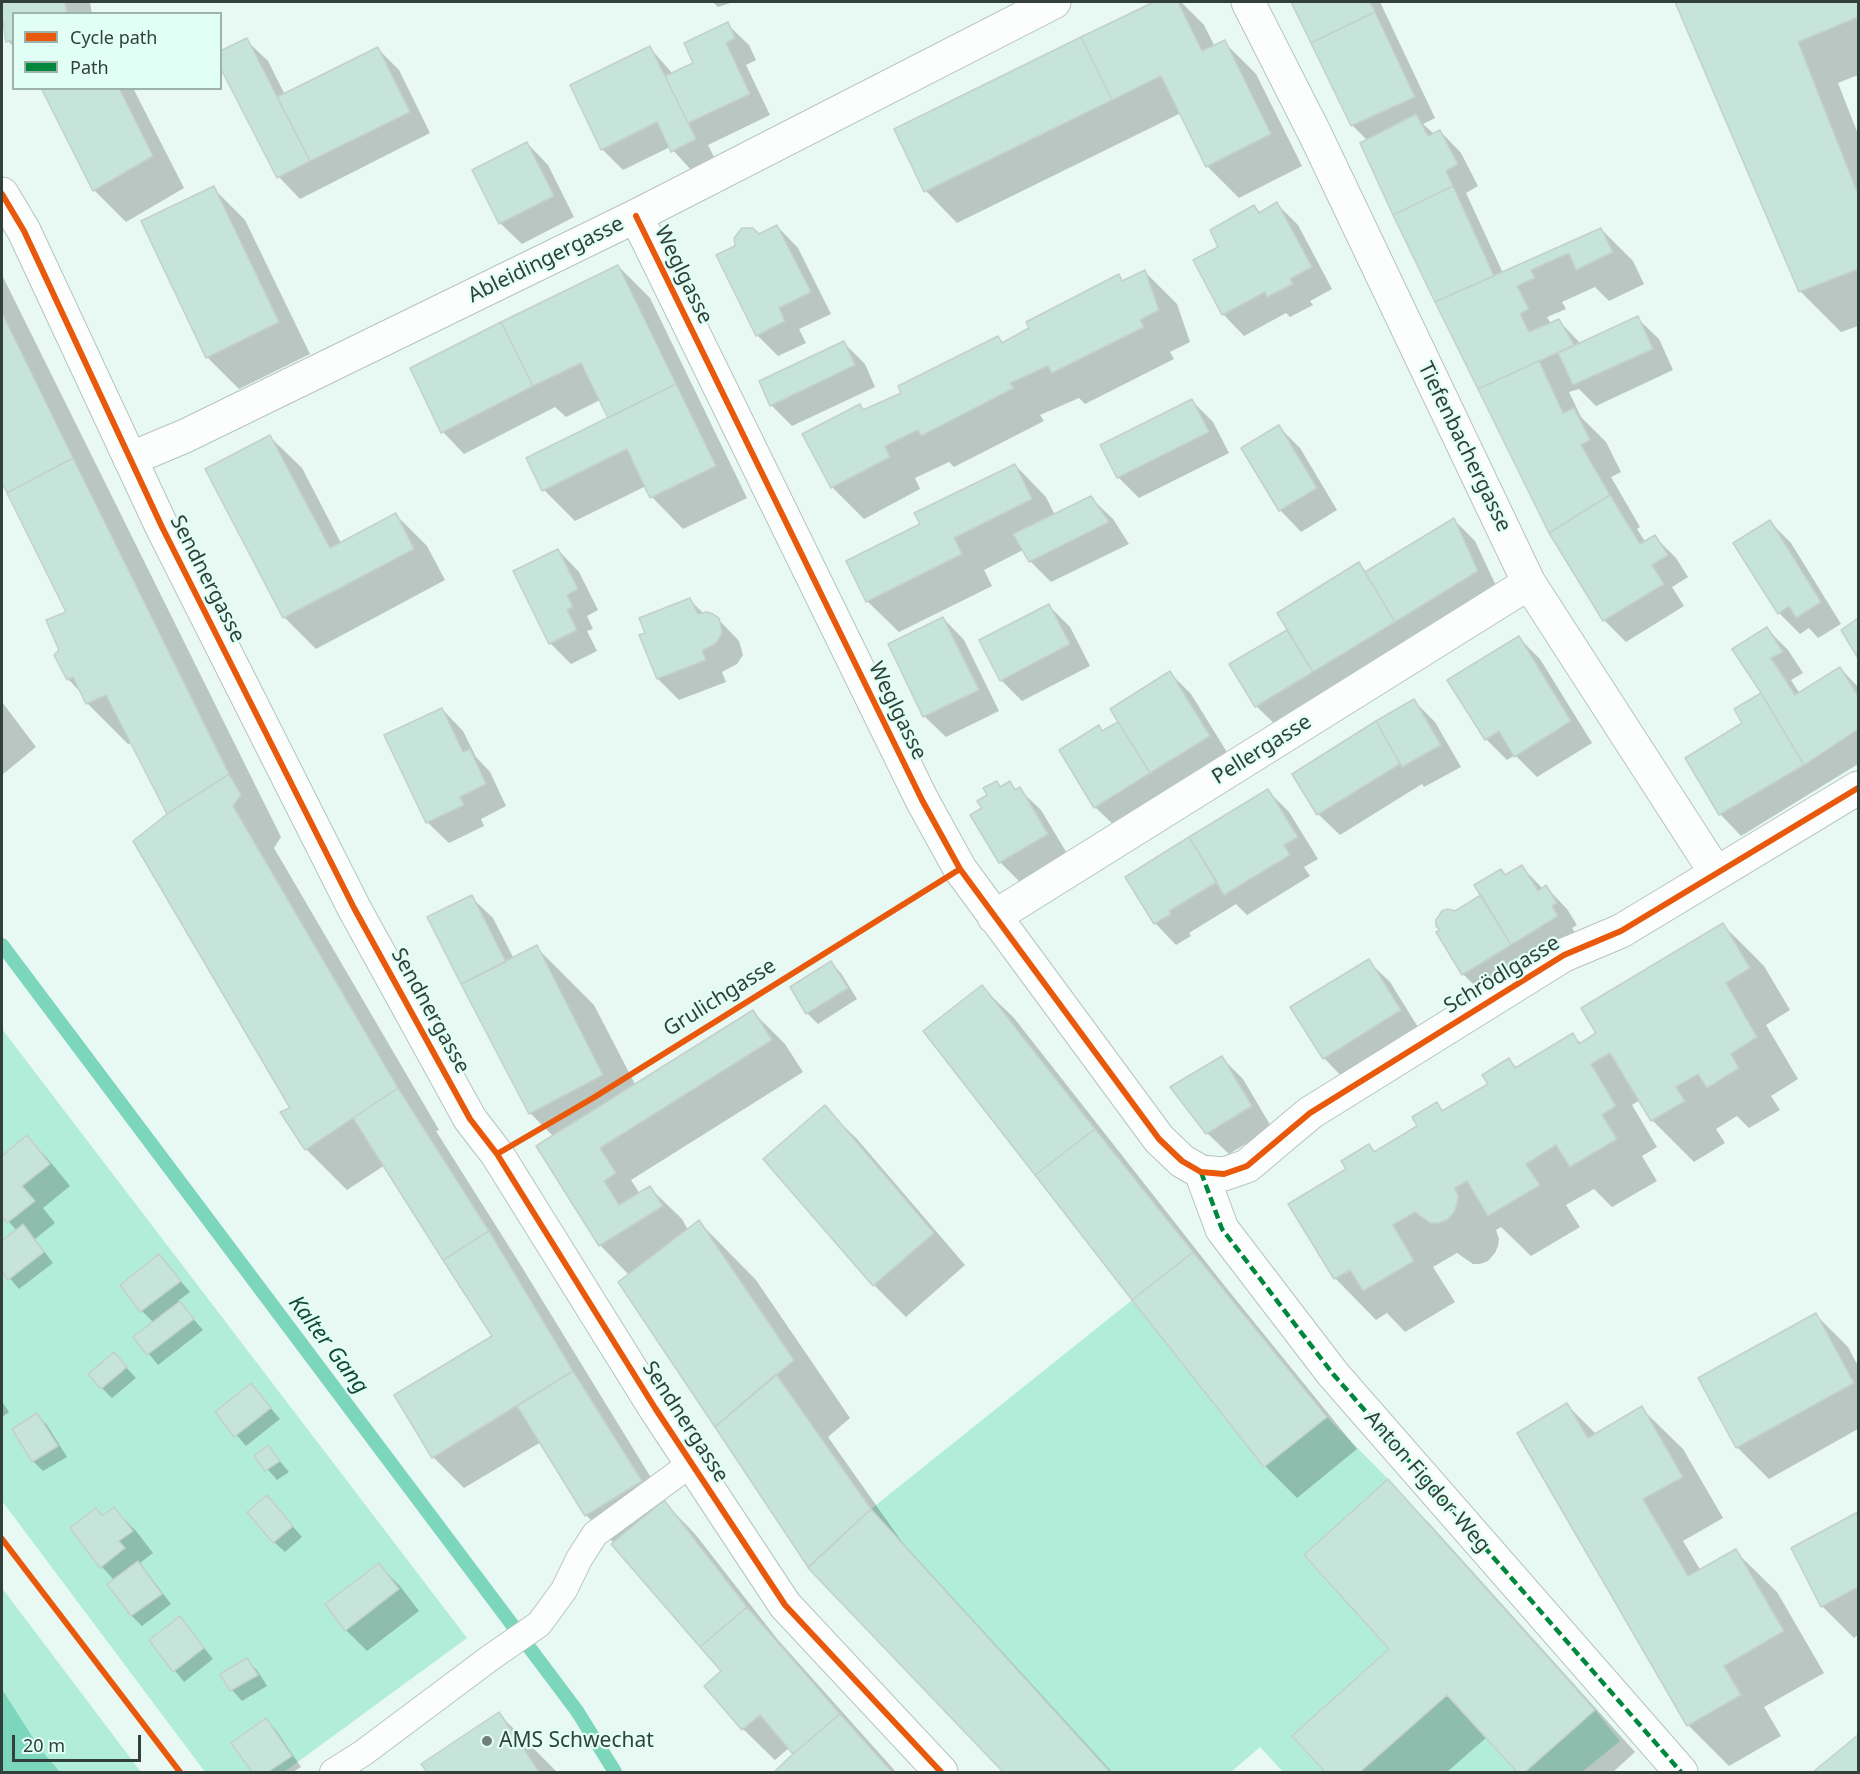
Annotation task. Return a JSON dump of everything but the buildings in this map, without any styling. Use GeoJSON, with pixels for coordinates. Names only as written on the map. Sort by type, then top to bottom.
{"type":"FeatureCollection","features":[{"type":"Feature","properties":{"kind":"street","name":"Ableidingergasse"},"geometry":{"type":"LineString","coordinates":[[130,459],[185,436],[636,216],[1054,2]]}},
{"type":"Feature","properties":{"kind":"street","name":"Tiefenbachergasse"},"geometry":{"type":"LineString","coordinates":[[1248,2],[1315,134],[1529,583],[1716,873]]}},
{"type":"Feature","properties":{"kind":"street","name":"Sendnergasse"},"geometry":{"type":"LineString","coordinates":[[2,194],[24,231],[167,538],[354,908],[470,1119],[501,1161],[656,1408],[785,1605],[941,1773]]}},
{"type":"Feature","properties":{"kind":"street","name":"Weglgasse"},"geometry":{"type":"LineString","coordinates":[[636,216],[922,800],[960,869],[1159,1139],[1182,1161],[1201,1172]]}},
{"type":"Feature","properties":{"kind":"street","name":"Pellergasse"},"geometry":{"type":"LineString","coordinates":[[994,917],[1529,583]]}},
{"type":"Feature","properties":{"kind":"street","name":"Schrödlgasse"},"geometry":{"type":"LineString","coordinates":[[1201,1172],[1224,1174],[1247,1166],[1310,1113],[1564,955],[1621,931],[1858,788]]}},
{"type":"Feature","properties":{"kind":"street","name":"Anton Figdor-Weg"},"geometry":{"type":"LineString","coordinates":[[1201,1172],[1222,1229],[1333,1374],[1682,1773]]}},
{"type":"Feature","properties":{"kind":"lane"},"geometry":{"type":"LineString","coordinates":[[333,1773],[540,1624],[564,1590],[579,1559],[595,1534],[692,1463]]}},
{"type":"Feature","properties":{"kind":"shaded area"},"geometry":{"type":"Polygon","coordinates":[[[2,1029],[467,1638],[284,1772],[205,1772],[2,1501],[2,1029]]]}},
{"type":"Feature","properties":{"kind":"shaded area"},"geometry":{"type":"Polygon","coordinates":[[[1132,1300],[1264,1467],[1327,1417],[1388,1479],[1304,1555],[1389,1649],[1292,1736],[1325,1772],[1283,1772],[1260,1747],[1231,1772],[1110,1772],[871,1509],[1132,1300]]]}},
{"type":"Feature","properties":{"kind":"shaded area"},"geometry":{"type":"Polygon","coordinates":[[[2,1588],[141,1772],[60,1772],[40,1750],[2,1689],[2,1588]]]}},
{"type":"Feature","properties":{"kind":"shaded area"},"geometry":{"type":"Polygon","coordinates":[[[2,1689],[40,1749],[60,1772],[2,1772],[2,1689]]]}},
{"type":"Feature","properties":{"kind":"shaded area"},"geometry":{"type":"Polygon","coordinates":[[[1447,1695],[1517,1772],[1360,1772],[1447,1695]]]}},
{"type":"Feature","properties":{"kind":"shaded area"},"geometry":{"type":"Polygon","coordinates":[[[1595,1710],[1620,1741],[1582,1772],[1525,1772],[1595,1710]]]}},
{"type":"Feature","properties":{"kind":"waterway","name":"Kalter Gang"},"geometry":{"type":"LineString","coordinates":[[2,945],[577,1711],[615,1772]]}},
{"type":"Feature","properties":{"kind":"marked path"},"geometry":{"type":"LineString","coordinates":[[1201,1172],[1222,1229],[1333,1374],[1681,1772]]}},
{"type":"Feature","properties":{"kind":"cycle path"},"geometry":{"type":"LineString","coordinates":[[2,194],[24,231],[162,527],[354,908],[470,1119],[497,1154],[655,1408],[785,1605],[941,1772]]}},
{"type":"Feature","properties":{"kind":"cycle path"},"geometry":{"type":"LineString","coordinates":[[636,216],[922,800],[960,869],[1159,1139],[1182,1161],[1201,1172],[1224,1174],[1247,1166],[1310,1113],[1564,955],[1621,931],[1858,788]]}},
{"type":"Feature","properties":{"kind":"cycle path","name":"Grulichgasse"},"geometry":{"type":"LineString","coordinates":[[497,1154],[593,1098],[960,869]]}},
{"type":"Feature","properties":{"kind":"cycle path"},"geometry":{"type":"LineString","coordinates":[[2,1539],[180,1772]]}},
{"type":"Feature","properties":{"kind":"place","name":"AMS Schwechat"},"geometry":{"type":"Point","coordinates":[487,1741]}}]}
